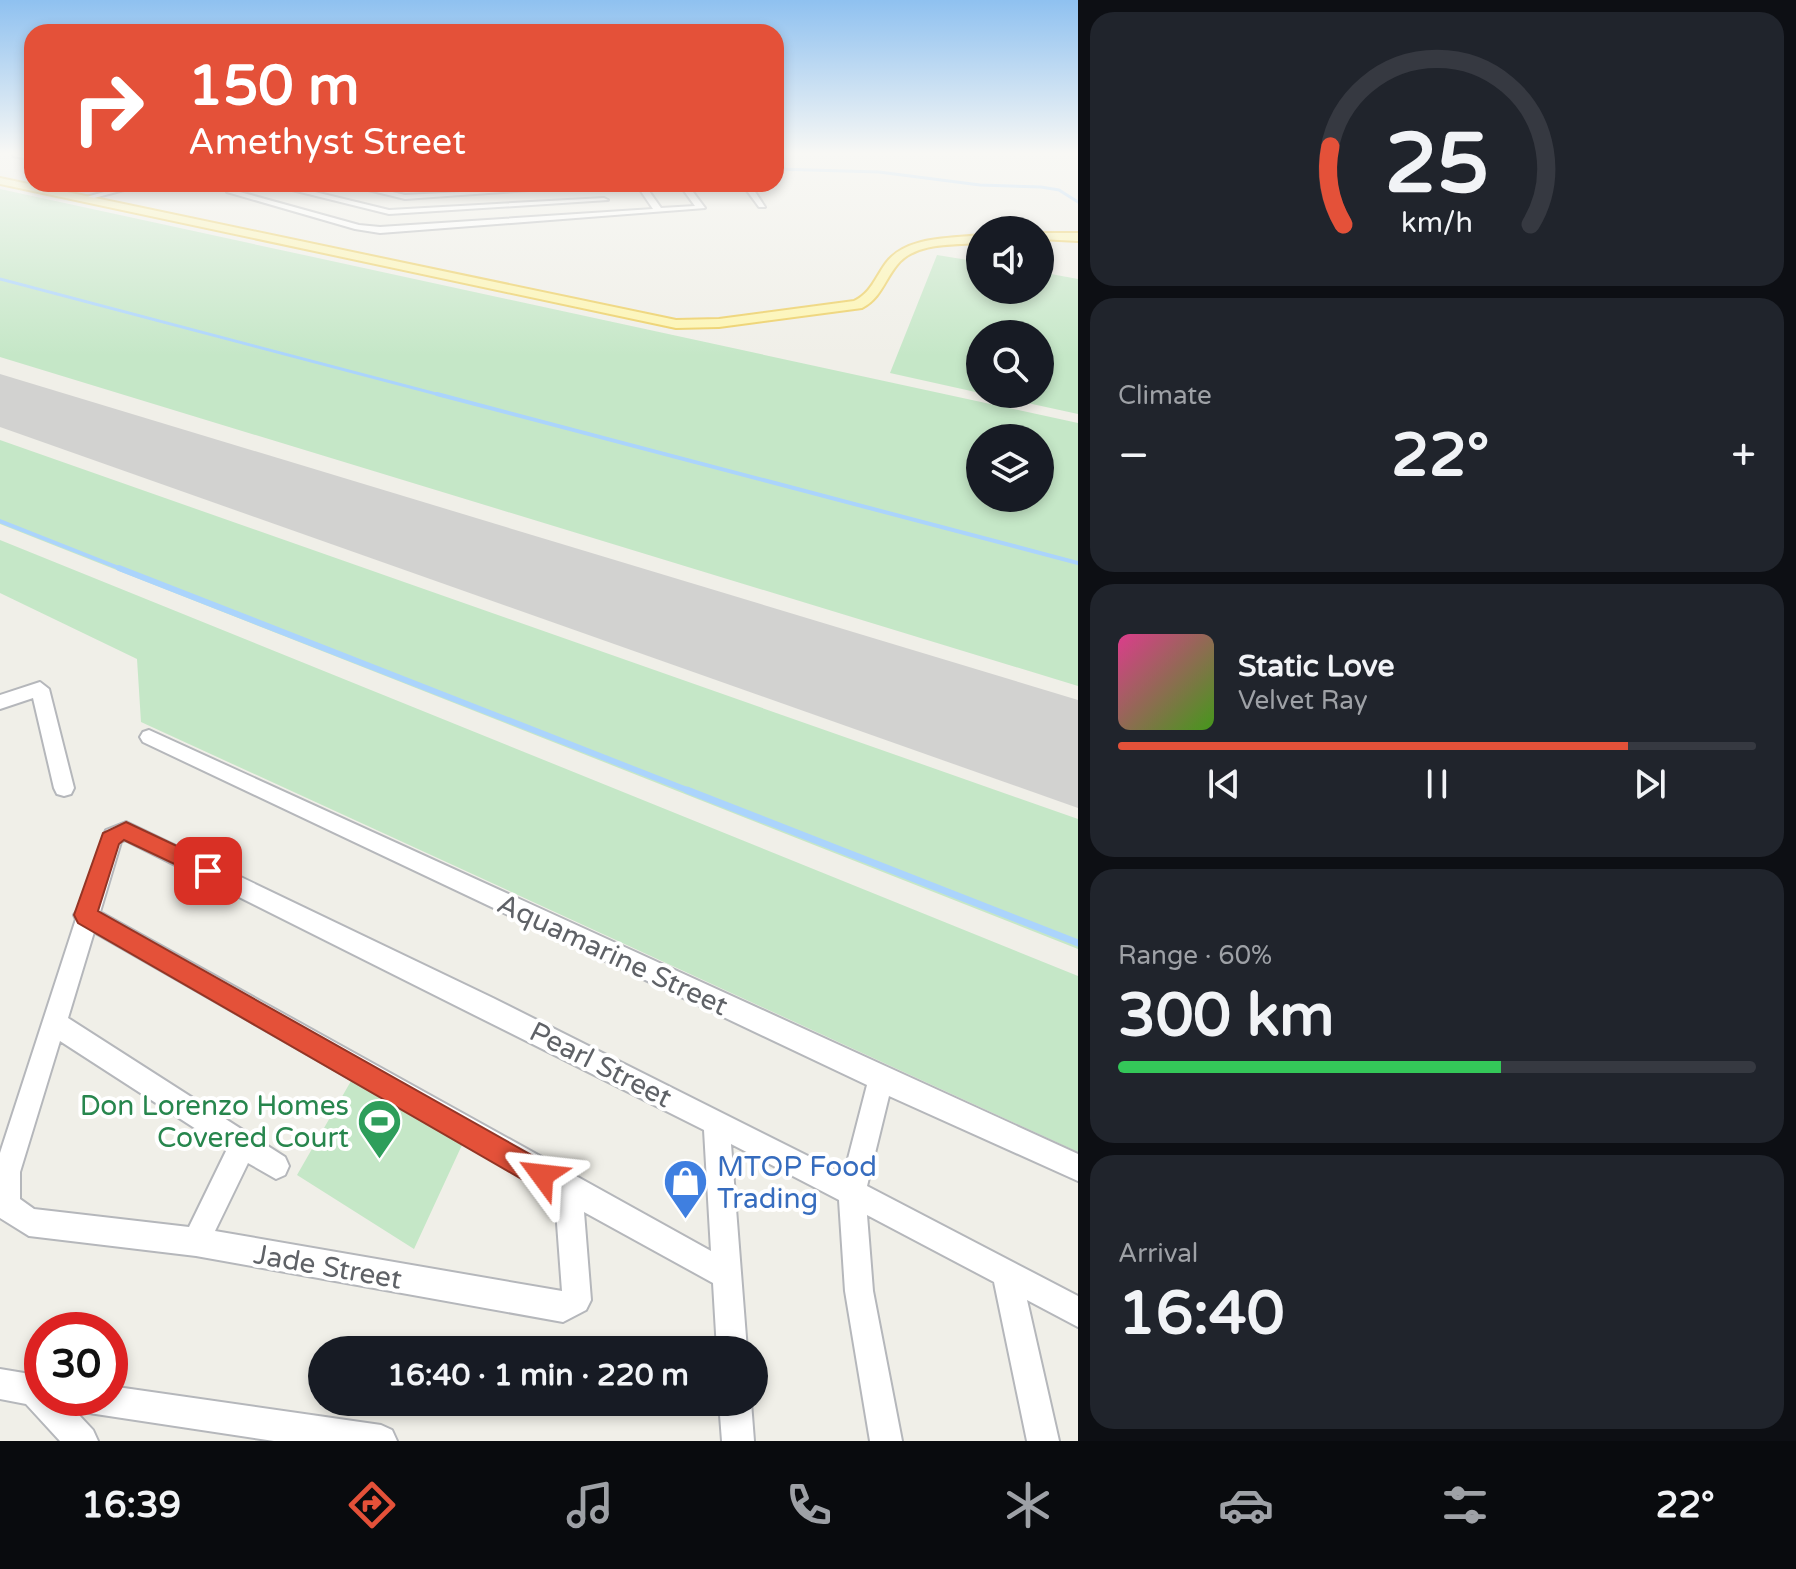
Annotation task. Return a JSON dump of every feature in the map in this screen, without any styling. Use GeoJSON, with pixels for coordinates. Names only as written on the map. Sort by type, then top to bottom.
{"type":"FeatureCollection","features":[{"type":"Feature","properties":{"kind":"main road"},"geometry":{"type":"LineString","coordinates":[[190,221],[687,325],[857,305],[872,298],[894,261],[905,253],[966,242]]}},
{"type":"Feature","properties":{"kind":"main road"},"geometry":{"type":"LineString","coordinates":[[1054,236],[1078,237]]}},
{"type":"Feature","properties":{"kind":"street"},"geometry":{"type":"LineString","coordinates":[[340,221],[372,230],[505,221]]}},
{"type":"Feature","properties":{"kind":"street"},"geometry":{"type":"LineString","coordinates":[[0,702],[40,689],[64,788]]}},
{"type":"Feature","properties":{"kind":"street","name":"Aquamarine Street"},"geometry":{"type":"LineString","coordinates":[[149,737],[1078,1168]]}},
{"type":"Feature","properties":{"kind":"street","name":"Pearl Street"},"geometry":{"type":"LineString","coordinates":[[85,915],[111,839],[117,833],[126,831],[716,1122],[1078,1312]]}},
{"type":"Feature","properties":{"kind":"street"},"geometry":{"type":"LineString","coordinates":[[276,1166],[53,1022],[85,915],[568,1190],[727,1275]]}},
{"type":"Feature","properties":{"kind":"street","name":"Jade Street"},"geometry":{"type":"LineString","coordinates":[[53,1022],[7,1172],[6,1206],[29,1222],[196,1242],[563,1307],[576,1300],[577,1291],[568,1190]]}},
{"type":"Feature","properties":{"kind":"street"},"geometry":{"type":"LineString","coordinates":[[881,1079],[852,1194],[859,1291],[886,1441]]}},
{"type":"Feature","properties":{"kind":"street"},"geometry":{"type":"LineString","coordinates":[[716,1122],[731,1336]]}},
{"type":"Feature","properties":{"kind":"street"},"geometry":{"type":"LineString","coordinates":[[196,1242],[243,1144]]}},
{"type":"Feature","properties":{"kind":"street"},"geometry":{"type":"LineString","coordinates":[[1006,1273],[1043,1441]]}},
{"type":"Feature","properties":{"kind":"street"},"geometry":{"type":"LineString","coordinates":[[0,1384],[24,1388]]}},
{"type":"Feature","properties":{"kind":"street"},"geometry":{"type":"LineString","coordinates":[[128,1404],[381,1441]]}},
{"type":"Feature","properties":{"kind":"street"},"geometry":{"type":"LineString","coordinates":[[60,1416],[82,1441]]}},
{"type":"Feature","properties":{"kind":"street"},"geometry":{"type":"LineString","coordinates":[[736,1416],[738,1441]]}},
{"type":"Feature","properties":{"kind":"green space"},"geometry":{"type":"Polygon","coordinates":[[[0,221],[149,221],[966,399],[966,408],[1009,408],[1078,423],[1078,686],[0,357],[0,221]]]}},
{"type":"Feature","properties":{"kind":"green space"},"geometry":{"type":"Polygon","coordinates":[[[937,255],[966,260],[966,304],[1054,304],[1054,275],[1078,279],[1078,414],[1050,408],[1054,408],[1054,320],[966,320],[966,390],[890,373],[937,255]]]}},
{"type":"Feature","properties":{"kind":"green space"},"geometry":{"type":"Polygon","coordinates":[[[0,440],[1078,819],[1078,949],[0,524],[0,440]]]}},
{"type":"Feature","properties":{"kind":"green space"},"geometry":{"type":"Polygon","coordinates":[[[0,540],[1078,976],[1078,1152],[141,722],[137,659],[0,593],[0,540]]]}},
{"type":"Feature","properties":{"kind":"green space","name":"Don Lorenzo Homes Covered Court"},"geometry":{"type":"Polygon","coordinates":[[[351,1081],[462,1145],[414,1249],[297,1175],[351,1081]]]}},
{"type":"Feature","properties":{"kind":"waterway"},"geometry":{"type":"LineString","coordinates":[[0,279],[444,396]]}},
{"type":"Feature","properties":{"kind":"waterway"},"geometry":{"type":"LineString","coordinates":[[437,394],[1078,563]]}},
{"type":"Feature","properties":{"kind":"waterway"},"geometry":{"type":"LineString","coordinates":[[0,521],[124,570]]}},
{"type":"Feature","properties":{"kind":"waterway"},"geometry":{"type":"LineString","coordinates":[[119,568],[692,792]]}},
{"type":"Feature","properties":{"kind":"waterway"},"geometry":{"type":"LineString","coordinates":[[687,790],[1078,943]]}},
{"type":"Feature","properties":{"kind":"runway"},"geometry":{"type":"LineString","coordinates":[[0,399],[1078,754]]}},
{"type":"Feature","properties":{"kind":"place","name":"Don Lorenzo Homes Covered Court"},"geometry":{"type":"Point","coordinates":[380,1160]}},
{"type":"Feature","properties":{"kind":"place","name":"MTOP Food Trading"},"geometry":{"type":"Point","coordinates":[686,1221]}},
{"type":"Feature","properties":{"kind":"route"},"geometry":{"type":"LineString","coordinates":[[208,871],[126,831],[117,833],[111,839],[85,915],[542,1175]]}}]}
